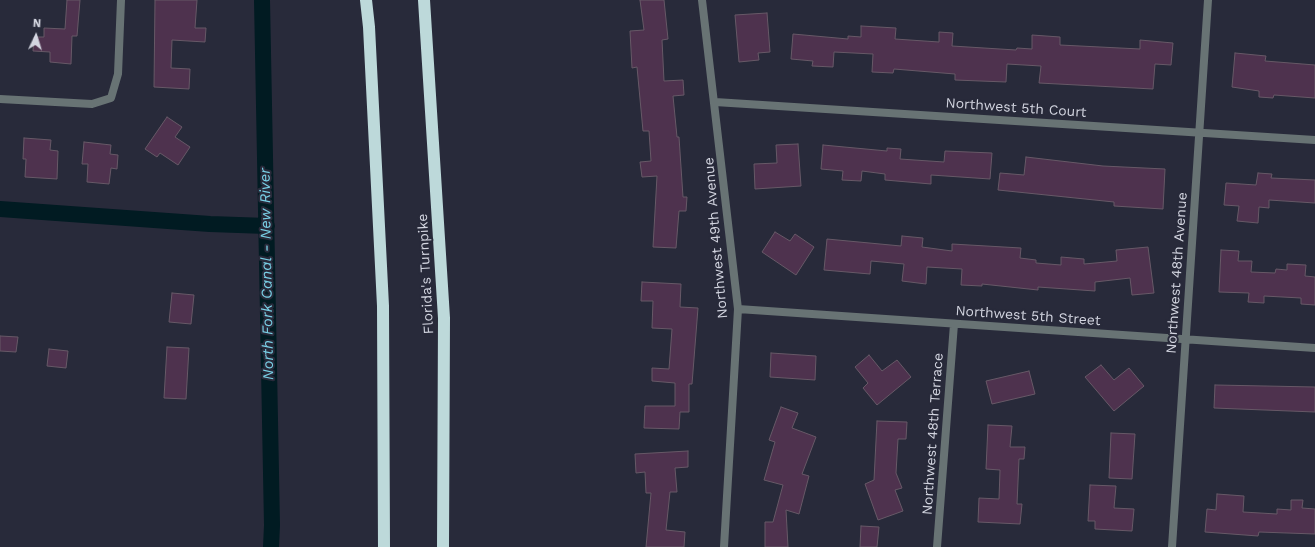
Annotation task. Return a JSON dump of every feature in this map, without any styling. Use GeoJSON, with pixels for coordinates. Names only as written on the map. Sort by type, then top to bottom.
{"type":"FeatureCollection","features":[{"type":"Feature","properties":{"kind":"highway"},"geometry":{"type":"LineString","coordinates":[[366,0],[369,27],[383,306],[384,547]]}},
{"type":"Feature","properties":{"kind":"highway","name":"Florida's Turnpike"},"geometry":{"type":"LineString","coordinates":[[424,0],[444,318],[443,547]]}},
{"type":"Feature","properties":{"kind":"street"},"geometry":{"type":"LineString","coordinates":[[0,100],[92,104],[111,98],[118,74],[121,0]]}},
{"type":"Feature","properties":{"kind":"street","name":"Northwest 49th Avenue"},"geometry":{"type":"LineString","coordinates":[[702,0],[738,309],[724,547]]}},
{"type":"Feature","properties":{"kind":"street","name":"Northwest 48th Avenue"},"geometry":{"type":"LineString","coordinates":[[1172,547],[1208,0]]}},
{"type":"Feature","properties":{"kind":"street","name":"Northwest 5th Court"},"geometry":{"type":"LineString","coordinates":[[715,102],[1315,140]]}},
{"type":"Feature","properties":{"kind":"street","name":"Northwest 5th Street"},"geometry":{"type":"LineString","coordinates":[[738,309],[1315,348]]}},
{"type":"Feature","properties":{"kind":"street","name":"Northwest 48th Terrace"},"geometry":{"type":"LineString","coordinates":[[938,547],[954,324]]}},
{"type":"Feature","properties":{"kind":"building"},"geometry":{"type":"Polygon","coordinates":[[[67,0],[80,0],[77,36],[72,36],[71,64],[50,62],[50,52],[33,51],[34,37],[44,37],[44,28],[65,29],[67,0]]]}},
{"type":"Feature","properties":{"kind":"building"},"geometry":{"type":"Polygon","coordinates":[[[155,0],[197,0],[195,28],[206,28],[205,42],[172,40],[171,68],[190,69],[189,89],[154,87],[155,0]]]}},
{"type":"Feature","properties":{"kind":"building"},"geometry":{"type":"Polygon","coordinates":[[[640,0],[664,0],[668,39],[662,40],[664,81],[683,80],[684,95],[673,96],[677,137],[679,137],[683,197],[687,197],[686,211],[679,211],[676,248],[653,247],[657,176],[642,177],[640,162],[651,161],[649,131],[643,131],[637,67],[632,68],[630,31],[644,30],[640,0]]]}},
{"type":"Feature","properties":{"kind":"building"},"geometry":{"type":"Polygon","coordinates":[[[767,13],[770,52],[758,53],[759,60],[739,62],[735,15],[767,13]]]}},
{"type":"Feature","properties":{"kind":"building"},"geometry":{"type":"Polygon","coordinates":[[[861,26],[896,28],[895,39],[939,42],[939,32],[953,33],[952,46],[1016,50],[1017,48],[1032,49],[1032,35],[1060,37],[1060,45],[1140,49],[1140,40],[1173,43],[1171,65],[1155,64],[1153,89],[1039,83],[1041,66],[1007,64],[1006,82],[955,80],[955,74],[894,69],[893,73],[872,72],[873,54],[834,52],[833,67],[812,66],[813,61],[791,59],[793,34],[848,39],[848,36],[861,37],[861,26]]]}},
{"type":"Feature","properties":{"kind":"building"},"geometry":{"type":"Polygon","coordinates":[[[1235,53],[1266,56],[1265,61],[1315,65],[1315,98],[1274,95],[1273,98],[1259,97],[1259,91],[1232,87],[1235,53]]]}},
{"type":"Feature","properties":{"kind":"building"},"geometry":{"type":"Polygon","coordinates":[[[167,117],[182,127],[175,137],[190,147],[178,165],[160,153],[157,157],[145,149],[167,117]]]}},
{"type":"Feature","properties":{"kind":"building"},"geometry":{"type":"Polygon","coordinates":[[[24,138],[51,140],[50,150],[58,151],[57,179],[25,177],[26,159],[23,159],[24,138]]]}},
{"type":"Feature","properties":{"kind":"building"},"geometry":{"type":"Polygon","coordinates":[[[84,142],[111,145],[110,154],[118,155],[117,169],[111,168],[109,184],[87,182],[88,164],[82,164],[84,142]]]}},
{"type":"Feature","properties":{"kind":"building"},"geometry":{"type":"Polygon","coordinates":[[[798,144],[801,186],[755,189],[754,164],[777,163],[776,145],[798,144]]]}},
{"type":"Feature","properties":{"kind":"building"},"geometry":{"type":"Polygon","coordinates":[[[823,145],[887,151],[887,148],[901,149],[900,159],[944,162],[945,151],[992,153],[990,179],[931,175],[931,184],[885,180],[885,174],[862,171],[861,181],[842,180],[843,171],[821,169],[823,145]]]}},
{"type":"Feature","properties":{"kind":"building"},"geometry":{"type":"Polygon","coordinates":[[[1026,157],[1103,166],[1165,169],[1163,209],[1114,206],[1114,202],[998,190],[1000,173],[1024,175],[1026,157]]]}},
{"type":"Feature","properties":{"kind":"building"},"geometry":{"type":"Polygon","coordinates":[[[1258,173],[1272,174],[1271,178],[1315,180],[1315,203],[1269,200],[1269,208],[1259,207],[1258,223],[1237,221],[1239,206],[1224,205],[1226,183],[1256,185],[1258,173]]]}},
{"type":"Feature","properties":{"kind":"building"},"geometry":{"type":"Polygon","coordinates":[[[775,232],[790,241],[795,234],[814,247],[796,275],[762,252],[775,232]]]}},
{"type":"Feature","properties":{"kind":"building"},"geometry":{"type":"Polygon","coordinates":[[[902,236],[923,238],[922,247],[952,251],[952,244],[1021,248],[1020,258],[1036,260],[1036,263],[1061,265],[1061,257],[1084,259],[1084,264],[1117,261],[1116,250],[1148,247],[1154,293],[1132,295],[1130,278],[1095,282],[1095,291],[1038,287],[1038,290],[982,284],[982,286],[961,285],[962,269],[927,267],[926,284],[902,281],[904,264],[871,261],[870,274],[824,270],[827,239],[901,246],[902,236]]]}},
{"type":"Feature","properties":{"kind":"building"},"geometry":{"type":"Polygon","coordinates":[[[1221,250],[1239,251],[1238,261],[1252,261],[1251,272],[1275,273],[1276,269],[1287,270],[1287,264],[1306,265],[1305,276],[1315,277],[1315,305],[1301,304],[1301,298],[1264,296],[1264,303],[1248,302],[1249,293],[1219,292],[1221,250]]]}},
{"type":"Feature","properties":{"kind":"building"},"geometry":{"type":"Polygon","coordinates":[[[642,282],[681,284],[680,307],[698,308],[692,384],[689,384],[689,412],[680,412],[679,429],[644,428],[645,406],[675,406],[675,383],[652,381],[652,368],[669,369],[672,329],[652,328],[653,301],[641,301],[642,282]]]}},
{"type":"Feature","properties":{"kind":"building"},"geometry":{"type":"Polygon","coordinates":[[[172,293],[194,295],[191,324],[169,322],[172,293]]]}},
{"type":"Feature","properties":{"kind":"building"},"geometry":{"type":"Polygon","coordinates":[[[0,336],[18,337],[16,352],[0,351],[0,336]]]}},
{"type":"Feature","properties":{"kind":"building"},"geometry":{"type":"Polygon","coordinates":[[[167,347],[189,348],[186,399],[164,398],[167,347]]]}},
{"type":"Feature","properties":{"kind":"building"},"geometry":{"type":"Polygon","coordinates":[[[49,349],[68,351],[66,368],[47,366],[49,349]]]}},
{"type":"Feature","properties":{"kind":"building"},"geometry":{"type":"Polygon","coordinates":[[[771,353],[816,356],[815,380],[770,377],[771,353]]]}},
{"type":"Feature","properties":{"kind":"building"},"geometry":{"type":"Polygon","coordinates":[[[869,355],[882,371],[897,360],[911,377],[877,405],[863,388],[868,383],[855,367],[869,355]]]}},
{"type":"Feature","properties":{"kind":"building"},"geometry":{"type":"Polygon","coordinates":[[[1101,365],[1114,380],[1129,368],[1144,386],[1114,411],[1085,377],[1101,365]]]}},
{"type":"Feature","properties":{"kind":"building"},"geometry":{"type":"Polygon","coordinates":[[[1029,371],[1035,394],[992,404],[986,381],[1029,371]]]}},
{"type":"Feature","properties":{"kind":"building"},"geometry":{"type":"Polygon","coordinates":[[[1215,385],[1315,387],[1315,412],[1214,408],[1215,385]]]}},
{"type":"Feature","properties":{"kind":"building"},"geometry":{"type":"Polygon","coordinates":[[[781,407],[798,413],[792,428],[816,437],[802,474],[809,476],[799,514],[786,510],[788,547],[765,547],[765,522],[773,522],[783,485],[764,480],[775,442],[769,440],[781,407]]]}},
{"type":"Feature","properties":{"kind":"building"},"geometry":{"type":"Polygon","coordinates":[[[877,421],[907,422],[906,439],[898,439],[896,473],[902,488],[895,490],[903,511],[878,520],[865,484],[874,480],[877,421]]]}},
{"type":"Feature","properties":{"kind":"building"},"geometry":{"type":"Polygon","coordinates":[[[988,425],[1012,426],[1010,447],[1025,447],[1024,459],[1019,459],[1017,504],[1022,504],[1020,524],[978,522],[979,498],[999,499],[1000,470],[986,469],[988,425]]]}},
{"type":"Feature","properties":{"kind":"building"},"geometry":{"type":"Polygon","coordinates":[[[1111,433],[1135,434],[1132,479],[1109,478],[1111,433]]]}},
{"type":"Feature","properties":{"kind":"building"},"geometry":{"type":"Polygon","coordinates":[[[688,451],[688,467],[675,468],[677,492],[670,492],[666,530],[685,532],[684,547],[646,547],[651,493],[646,493],[645,472],[636,473],[635,454],[688,451]]]}},
{"type":"Feature","properties":{"kind":"building"},"geometry":{"type":"Polygon","coordinates":[[[1090,485],[1116,486],[1114,508],[1134,509],[1132,531],[1095,529],[1095,521],[1088,521],[1090,485]]]}},
{"type":"Feature","properties":{"kind":"building"},"geometry":{"type":"Polygon","coordinates":[[[1217,494],[1244,496],[1243,512],[1277,514],[1277,509],[1291,510],[1291,500],[1303,500],[1302,508],[1315,509],[1315,534],[1259,532],[1258,536],[1205,532],[1207,509],[1216,510],[1217,494]]]}},
{"type":"Feature","properties":{"kind":"building"},"geometry":{"type":"Polygon","coordinates":[[[861,526],[879,527],[877,547],[860,547],[861,526]]]}},
{"type":"Feature","properties":{"kind":"waterway","name":"North Fork Canal - New River"},"geometry":{"type":"LineString","coordinates":[[262,0],[272,525],[271,547]]}},
{"type":"Feature","properties":{"kind":"waterway"},"geometry":{"type":"LineString","coordinates":[[0,209],[210,224],[267,226]]}}]}
